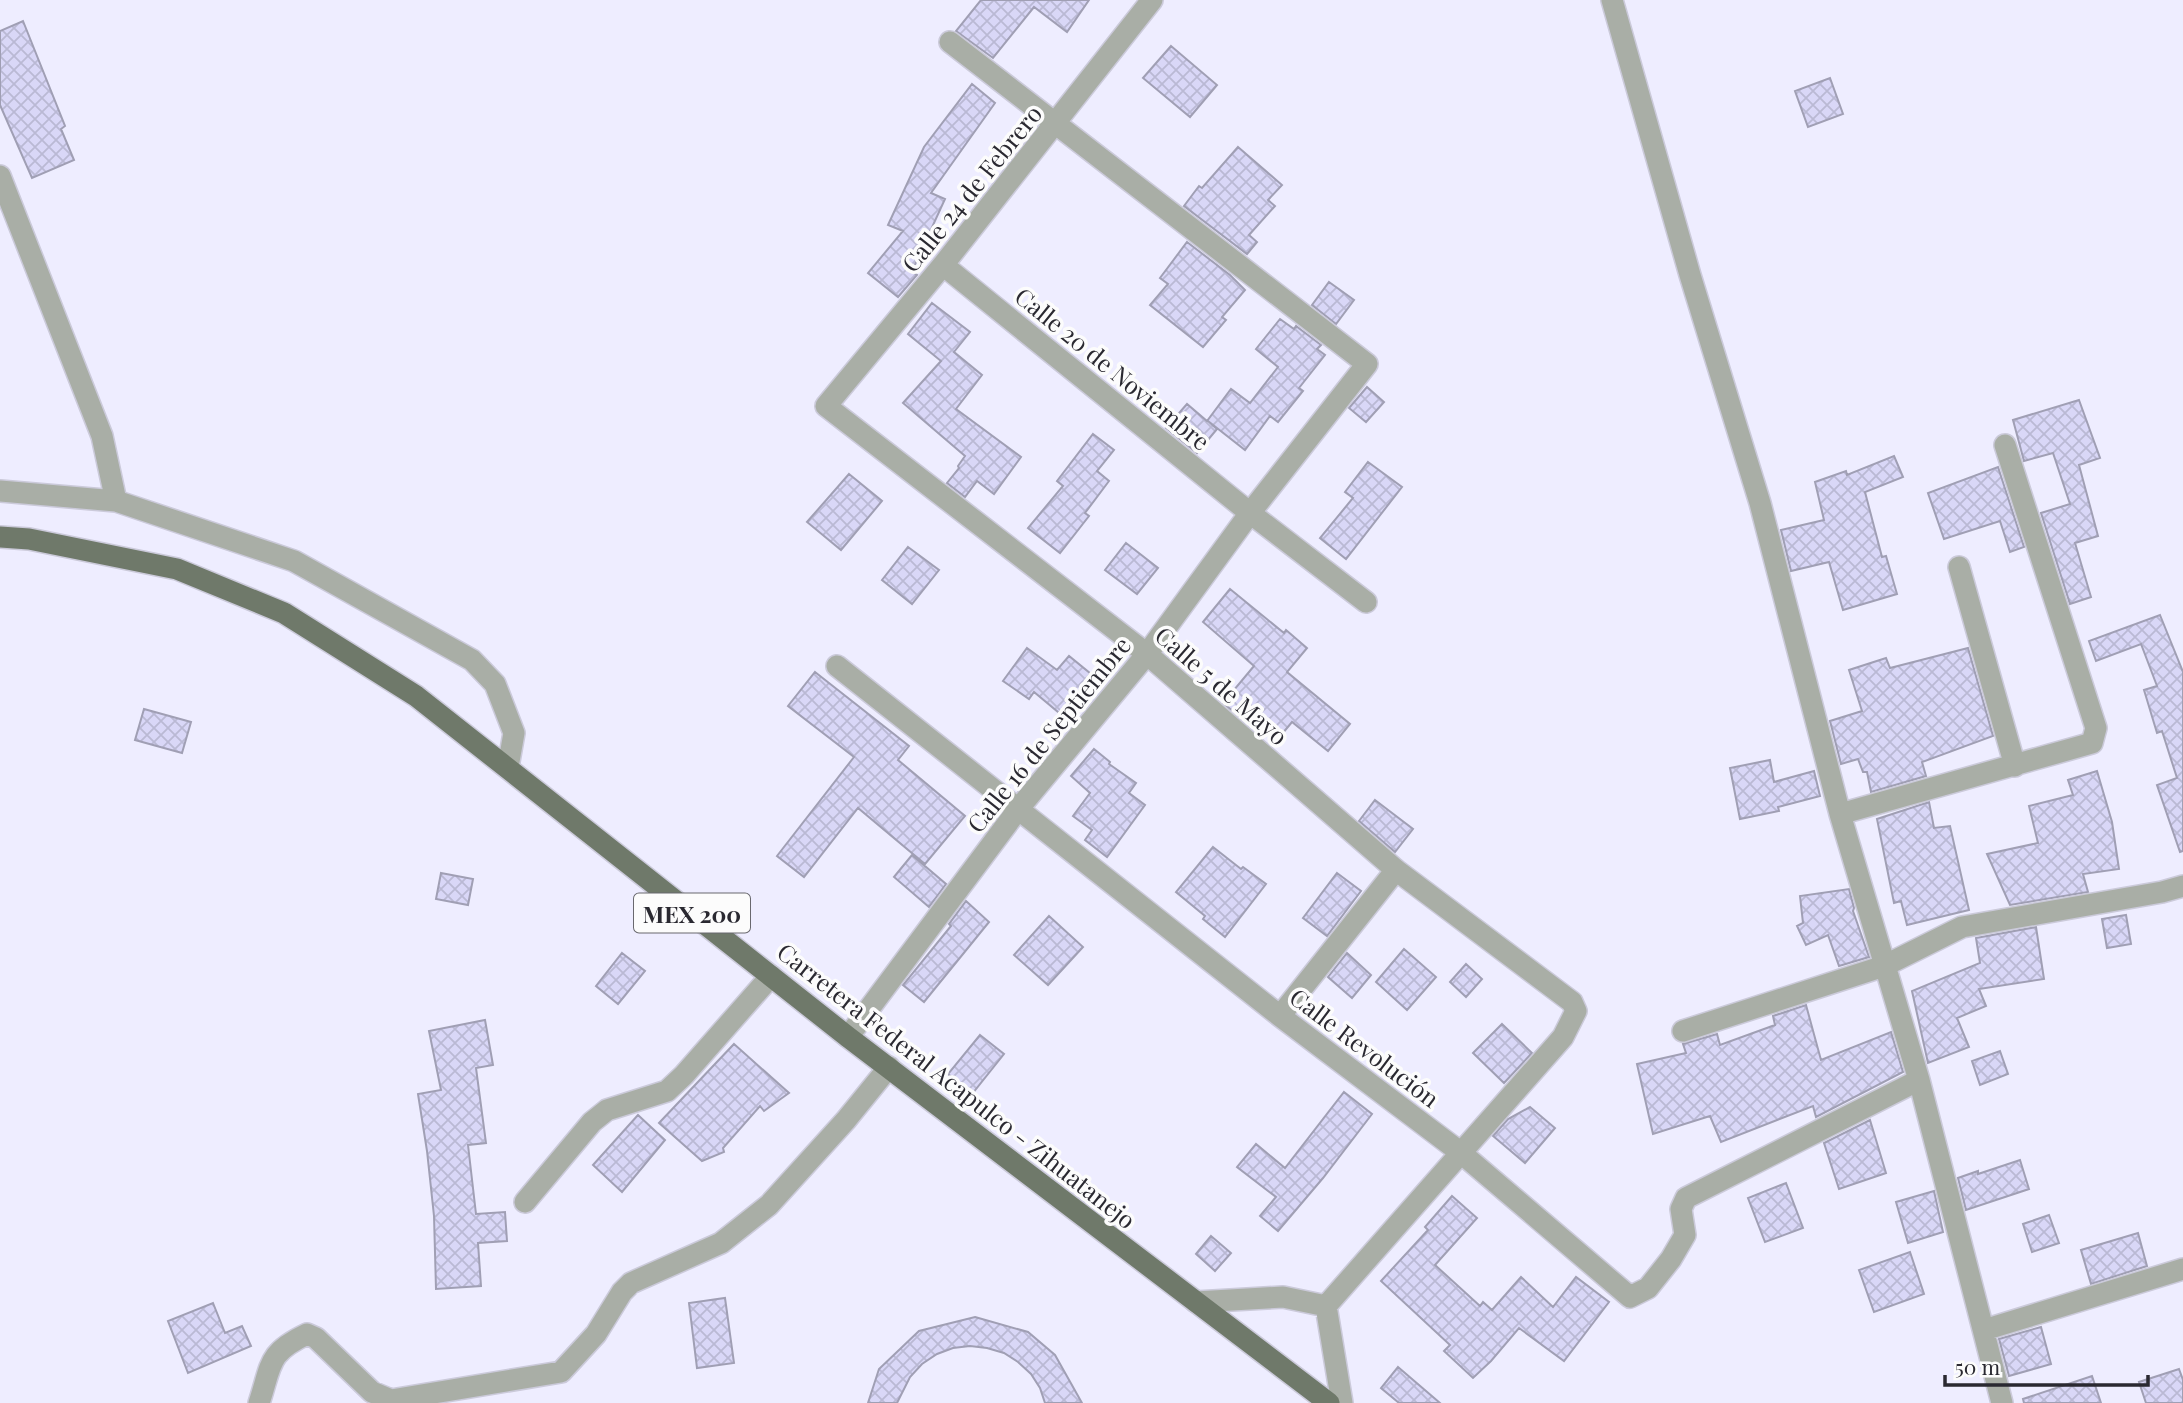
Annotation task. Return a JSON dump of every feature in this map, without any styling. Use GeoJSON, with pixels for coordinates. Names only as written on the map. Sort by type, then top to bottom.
{"type":"FeatureCollection","features":[{"type":"Feature","properties":{"kind":"main road","name":"Carretera Federal Acapulco - Zihuatanejo"},"geometry":{"type":"LineString","coordinates":[[0,537],[29,539],[177,569],[284,613],[416,696],[848,1037],[1329,1403]]}},
{"type":"Feature","properties":{"kind":"street","name":"Calle 24 de Febrero"},"geometry":{"type":"LineString","coordinates":[[826,406],[943,265],[1152,0]]}},
{"type":"Feature","properties":{"kind":"street"},"geometry":{"type":"LineString","coordinates":[[1612,0],[1690,275],[1760,503],[1840,814],[1919,1080],[2002,1403]]}},
{"type":"Feature","properties":{"kind":"street"},"geometry":{"type":"LineString","coordinates":[[950,42],[1056,123]]}},
{"type":"Feature","properties":{"kind":"street","name":"Calle 16 de Septiembre"},"geometry":{"type":"LineString","coordinates":[[848,1037],[1019,808],[1147,654],[1250,513],[1367,364],[1056,123]]}},
{"type":"Feature","properties":{"kind":"street"},"geometry":{"type":"LineString","coordinates":[[0,176],[102,436],[117,501]]}},
{"type":"Feature","properties":{"kind":"street","name":"Calle 20 de Noviembre"},"geometry":{"type":"LineString","coordinates":[[943,265],[1250,513],[1366,602]]}},
{"type":"Feature","properties":{"kind":"street","name":"Calle 5 de Mayo"},"geometry":{"type":"LineString","coordinates":[[826,406],[1147,654],[1396,870],[1572,1002],[1576,1011],[1563,1037],[1460,1152]]}},
{"type":"Feature","properties":{"kind":"street"},"geometry":{"type":"LineString","coordinates":[[1840,814],[2092,743],[2096,728],[2005,445]]}},
{"type":"Feature","properties":{"kind":"street"},"geometry":{"type":"LineString","coordinates":[[0,491],[117,501],[294,561],[471,660],[495,684],[514,733],[508,767]]}},
{"type":"Feature","properties":{"kind":"street"},"geometry":{"type":"LineString","coordinates":[[1959,567],[2015,766]]}},
{"type":"Feature","properties":{"kind":"street","name":"Calle Revolución"},"geometry":{"type":"LineString","coordinates":[[837,666],[1280,1016],[1460,1152],[1630,1297],[1648,1288],[1671,1259],[1685,1235],[1681,1209],[1686,1198],[1919,1080]]}},
{"type":"Feature","properties":{"kind":"street"},"geometry":{"type":"LineString","coordinates":[[1280,1016],[1396,870]]}},
{"type":"Feature","properties":{"kind":"street"},"geometry":{"type":"LineString","coordinates":[[1684,1031],[1884,966],[1962,928],[2183,886]]}},
{"type":"Feature","properties":{"kind":"street"},"geometry":{"type":"LineString","coordinates":[[525,1202],[592,1122],[607,1110],[667,1091],[771,975]]}},
{"type":"Feature","properties":{"kind":"street"},"geometry":{"type":"LineString","coordinates":[[259,1403],[274,1356],[285,1344],[307,1334],[316,1338],[372,1392],[391,1400],[561,1372],[596,1334],[622,1292],[631,1283],[721,1243],[769,1205],[846,1121],[889,1067]]}},
{"type":"Feature","properties":{"kind":"street"},"geometry":{"type":"LineString","coordinates":[[1326,1306],[1460,1152]]}},
{"type":"Feature","properties":{"kind":"street"},"geometry":{"type":"LineString","coordinates":[[1984,1331],[2183,1269]]}},
{"type":"Feature","properties":{"kind":"street"},"geometry":{"type":"LineString","coordinates":[[1196,1302],[1283,1297],[1326,1306]]}},
{"type":"Feature","properties":{"kind":"street"},"geometry":{"type":"LineString","coordinates":[[1326,1306],[1342,1403]]}},
{"type":"Feature","properties":{"kind":"building"},"geometry":{"type":"Polygon","coordinates":[[[981,0],[1089,0],[1067,32],[1034,7],[993,58],[956,31],[981,0]]]}},
{"type":"Feature","properties":{"kind":"building"},"geometry":{"type":"Polygon","coordinates":[[[23,21],[65,126],[61,129],[74,160],[32,178],[0,105],[0,31],[23,21]]]}},
{"type":"Feature","properties":{"kind":"building"},"geometry":{"type":"Polygon","coordinates":[[[1171,46],[1217,85],[1190,117],[1143,78],[1171,46]]]}},
{"type":"Feature","properties":{"kind":"building"},"geometry":{"type":"Polygon","coordinates":[[[1830,78],[1843,114],[1808,127],[1795,91],[1830,78]]]}},
{"type":"Feature","properties":{"kind":"building"},"geometry":{"type":"Polygon","coordinates":[[[972,84],[995,103],[931,193],[945,199],[912,271],[917,275],[898,297],[868,273],[903,231],[888,225],[924,147],[972,84]]]}},
{"type":"Feature","properties":{"kind":"building"},"geometry":{"type":"Polygon","coordinates":[[[1238,147],[1282,185],[1268,200],[1275,206],[1249,235],[1257,242],[1247,254],[1184,206],[1199,186],[1202,188],[1238,147]]]}},
{"type":"Feature","properties":{"kind":"building"},"geometry":{"type":"Polygon","coordinates":[[[1187,242],[1245,290],[1222,317],[1226,320],[1203,347],[1150,305],[1168,284],[1160,278],[1187,242]]]}},
{"type":"Feature","properties":{"kind":"building"},"geometry":{"type":"Polygon","coordinates":[[[1329,282],[1354,300],[1336,324],[1312,305],[1329,282]]]}},
{"type":"Feature","properties":{"kind":"building"},"geometry":{"type":"Polygon","coordinates":[[[932,303],[970,332],[954,352],[982,375],[956,409],[1021,457],[994,494],[977,481],[965,497],[947,483],[965,456],[903,403],[941,361],[908,334],[932,303]]]}},
{"type":"Feature","properties":{"kind":"building"},"geometry":{"type":"Polygon","coordinates":[[[1280,319],[1294,329],[1296,326],[1321,345],[1317,349],[1325,355],[1299,388],[1303,391],[1278,422],[1270,416],[1245,450],[1208,421],[1217,429],[1197,453],[1166,428],[1187,404],[1207,421],[1231,389],[1250,403],[1278,367],[1256,349],[1280,319]]]}},
{"type":"Feature","properties":{"kind":"building"},"geometry":{"type":"Polygon","coordinates":[[[1367,387],[1384,402],[1366,422],[1349,408],[1367,387]]]}},
{"type":"Feature","properties":{"kind":"building"},"geometry":{"type":"Polygon","coordinates":[[[2079,400],[2100,458],[2079,465],[2098,536],[2075,543],[2091,597],[2070,604],[2041,513],[2070,504],[2053,453],[2024,461],[2013,420],[2079,400]]]}},
{"type":"Feature","properties":{"kind":"building"},"geometry":{"type":"Polygon","coordinates":[[[1093,434],[1114,450],[1097,471],[1109,481],[1085,513],[1089,516],[1060,553],[1028,528],[1063,486],[1057,481],[1093,434]]]}},
{"type":"Feature","properties":{"kind":"building"},"geometry":{"type":"Polygon","coordinates":[[[1894,456],[1903,477],[1865,492],[1882,557],[1886,556],[1897,594],[1843,610],[1829,562],[1791,571],[1781,530],[1824,520],[1815,482],[1846,471],[1847,475],[1894,456]]]}},
{"type":"Feature","properties":{"kind":"building"},"geometry":{"type":"Polygon","coordinates":[[[1368,462],[1402,487],[1346,559],[1320,538],[1353,498],[1345,492],[1368,462]]]}},
{"type":"Feature","properties":{"kind":"building"},"geometry":{"type":"Polygon","coordinates":[[[1998,467],[2024,547],[2010,552],[2000,521],[1944,539],[1928,493],[1998,467]]]}},
{"type":"Feature","properties":{"kind":"building"},"geometry":{"type":"Polygon","coordinates":[[[849,474],[882,501],[841,550],[807,522],[849,474]]]}},
{"type":"Feature","properties":{"kind":"building"},"geometry":{"type":"Polygon","coordinates":[[[1126,543],[1158,568],[1137,594],[1105,570],[1126,543]]]}},
{"type":"Feature","properties":{"kind":"building"},"geometry":{"type":"Polygon","coordinates":[[[908,547],[939,570],[912,604],[882,580],[908,547]]]}},
{"type":"Feature","properties":{"kind":"building"},"geometry":{"type":"Polygon","coordinates":[[[1230,589],[1307,648],[1287,672],[1350,724],[1328,751],[1292,722],[1282,734],[1258,715],[1250,725],[1223,703],[1254,666],[1203,622],[1230,589]]]}},
{"type":"Feature","properties":{"kind":"building"},"geometry":{"type":"Polygon","coordinates":[[[2160,615],[2183,672],[2183,851],[2180,852],[2157,785],[2177,778],[2162,731],[2157,733],[2144,690],[2157,686],[2141,644],[2096,661],[2089,641],[2160,615]]]}},
{"type":"Feature","properties":{"kind":"building"},"geometry":{"type":"Polygon","coordinates":[[[1027,648],[1057,670],[1069,656],[1102,683],[1070,722],[1034,692],[1029,699],[1003,681],[1027,648]]]}},
{"type":"Feature","properties":{"kind":"building"},"geometry":{"type":"Polygon","coordinates":[[[1968,648],[1993,736],[1922,762],[1926,776],[1871,792],[1867,772],[1863,772],[1858,759],[1841,764],[1830,721],[1862,711],[1849,670],[1886,658],[1890,668],[1968,648]]]}},
{"type":"Feature","properties":{"kind":"building"},"geometry":{"type":"Polygon","coordinates":[[[815,672],[909,746],[898,760],[965,816],[925,864],[858,808],[804,877],[777,856],[854,757],[788,706],[815,672]]]}},
{"type":"Feature","properties":{"kind":"building"},"geometry":{"type":"Polygon","coordinates":[[[144,709],[191,722],[182,753],[135,740],[144,709]]]}},
{"type":"Feature","properties":{"kind":"building"},"geometry":{"type":"Polygon","coordinates":[[[1094,749],[1110,762],[1109,764],[1136,783],[1129,793],[1145,805],[1107,857],[1085,840],[1092,830],[1073,816],[1090,793],[1071,776],[1094,749]]]}},
{"type":"Feature","properties":{"kind":"building"},"geometry":{"type":"Polygon","coordinates":[[[1770,760],[1774,782],[1814,771],[1820,796],[1778,807],[1779,811],[1740,819],[1730,768],[1770,760]]]}},
{"type":"Feature","properties":{"kind":"building"},"geometry":{"type":"Polygon","coordinates":[[[2097,771],[2112,822],[2119,869],[2083,874],[2088,892],[2010,905],[1987,854],[2038,843],[2029,806],[2073,795],[2068,780],[2097,771]]]}},
{"type":"Feature","properties":{"kind":"building"},"geometry":{"type":"Polygon","coordinates":[[[1375,800],[1413,829],[1395,852],[1359,821],[1375,800]]]}},
{"type":"Feature","properties":{"kind":"building"},"geometry":{"type":"Polygon","coordinates":[[[1929,802],[1934,828],[1950,826],[1969,910],[1907,925],[1901,901],[1894,903],[1877,819],[1929,802]]]}},
{"type":"Feature","properties":{"kind":"building"},"geometry":{"type":"Polygon","coordinates":[[[1213,847],[1266,884],[1225,937],[1176,892],[1213,847]]]}},
{"type":"Feature","properties":{"kind":"building"},"geometry":{"type":"Polygon","coordinates":[[[912,855],[946,884],[929,907],[894,877],[912,855]]]}},
{"type":"Feature","properties":{"kind":"building"},"geometry":{"type":"Polygon","coordinates":[[[441,873],[473,879],[468,905],[436,899],[441,873]]]}},
{"type":"Feature","properties":{"kind":"building"},"geometry":{"type":"Polygon","coordinates":[[[1337,873],[1361,891],[1327,936],[1303,918],[1337,873]]]}},
{"type":"Feature","properties":{"kind":"building"},"geometry":{"type":"Polygon","coordinates":[[[1849,889],[1853,911],[1869,957],[1839,966],[1828,935],[1806,945],[1797,926],[1803,923],[1800,896],[1849,889]]]}},
{"type":"Feature","properties":{"kind":"building"},"geometry":{"type":"Polygon","coordinates":[[[966,901],[989,922],[924,1002],[903,985],[951,926],[949,924],[966,901]]]}},
{"type":"Feature","properties":{"kind":"building"},"geometry":{"type":"Polygon","coordinates":[[[2126,915],[2131,944],[2107,948],[2102,919],[2126,915]]]}},
{"type":"Feature","properties":{"kind":"building"},"geometry":{"type":"Polygon","coordinates":[[[1049,916],[1083,947],[1048,985],[1014,955],[1049,916]]]}},
{"type":"Feature","properties":{"kind":"building"},"geometry":{"type":"Polygon","coordinates":[[[2036,927],[2044,979],[1979,989],[1986,1006],[1957,1018],[1969,1047],[1928,1063],[1912,991],[1980,963],[1976,938],[2036,927]]]}},
{"type":"Feature","properties":{"kind":"building"},"geometry":{"type":"Polygon","coordinates":[[[1404,949],[1436,977],[1407,1010],[1376,982],[1404,949]]]}},
{"type":"Feature","properties":{"kind":"building"},"geometry":{"type":"Polygon","coordinates":[[[622,953],[645,971],[618,1004],[596,986],[622,953]]]}},
{"type":"Feature","properties":{"kind":"building"},"geometry":{"type":"Polygon","coordinates":[[[1347,953],[1371,975],[1352,998],[1328,977],[1347,953]]]}},
{"type":"Feature","properties":{"kind":"building"},"geometry":{"type":"Polygon","coordinates":[[[1466,964],[1482,979],[1466,997],[1450,982],[1466,964]]]}},
{"type":"Feature","properties":{"kind":"building"},"geometry":{"type":"Polygon","coordinates":[[[1806,1005],[1821,1060],[1891,1032],[1903,1072],[1816,1117],[1813,1106],[1721,1142],[1710,1116],[1653,1134],[1637,1064],[1686,1053],[1683,1044],[1717,1034],[1720,1045],[1775,1025],[1773,1016],[1806,1005]]]}},
{"type":"Feature","properties":{"kind":"building"},"geometry":{"type":"Polygon","coordinates":[[[485,1020],[493,1065],[476,1068],[486,1143],[468,1145],[476,1214],[505,1212],[507,1241],[478,1243],[481,1286],[436,1289],[434,1216],[418,1094],[441,1090],[429,1031],[485,1020]]]}},
{"type":"Feature","properties":{"kind":"building"},"geometry":{"type":"Polygon","coordinates":[[[1502,1024],[1532,1053],[1504,1083],[1473,1053],[1502,1024]]]}},
{"type":"Feature","properties":{"kind":"building"},"geometry":{"type":"Polygon","coordinates":[[[980,1035],[1004,1054],[972,1094],[948,1074],[980,1035]]]}},
{"type":"Feature","properties":{"kind":"building"},"geometry":{"type":"Polygon","coordinates":[[[734,1044],[789,1093],[764,1111],[760,1106],[723,1148],[724,1152],[702,1161],[659,1123],[734,1044]]]}},
{"type":"Feature","properties":{"kind":"building"},"geometry":{"type":"Polygon","coordinates":[[[2000,1051],[2008,1074],[1980,1085],[1972,1061],[2000,1051]]]}},
{"type":"Feature","properties":{"kind":"building"},"geometry":{"type":"Polygon","coordinates":[[[1344,1092],[1372,1114],[1278,1231],[1260,1216],[1276,1197],[1237,1167],[1256,1144],[1285,1168],[1344,1092]]]}},
{"type":"Feature","properties":{"kind":"building"},"geometry":{"type":"Polygon","coordinates":[[[1530,1107],[1555,1128],[1525,1163],[1493,1136],[1508,1119],[1530,1107]]]}},
{"type":"Feature","properties":{"kind":"building"},"geometry":{"type":"Polygon","coordinates":[[[638,1115],[665,1140],[622,1192],[593,1165],[638,1115]]]}},
{"type":"Feature","properties":{"kind":"building"},"geometry":{"type":"Polygon","coordinates":[[[1870,1120],[1886,1173],[1839,1189],[1824,1143],[1870,1120]]]}},
{"type":"Feature","properties":{"kind":"building"},"geometry":{"type":"Polygon","coordinates":[[[2020,1160],[2029,1189],[1966,1210],[1958,1178],[2020,1160]]]}},
{"type":"Feature","properties":{"kind":"building"},"geometry":{"type":"Polygon","coordinates":[[[1786,1183],[1803,1228],[1765,1242],[1748,1198],[1786,1183]]]}},
{"type":"Feature","properties":{"kind":"building"},"geometry":{"type":"Polygon","coordinates":[[[1934,1191],[1943,1232],[1908,1243],[1896,1202],[1934,1191]]]}},
{"type":"Feature","properties":{"kind":"building"},"geometry":{"type":"Polygon","coordinates":[[[1452,1196],[1477,1218],[1435,1265],[1480,1306],[1483,1302],[1492,1310],[1521,1277],[1553,1307],[1576,1277],[1609,1302],[1564,1361],[1519,1328],[1473,1378],[1444,1351],[1450,1345],[1381,1281],[1428,1230],[1425,1227],[1452,1196]]]}},
{"type":"Feature","properties":{"kind":"building"},"geometry":{"type":"Polygon","coordinates":[[[2049,1215],[2059,1243],[2032,1252],[2023,1224],[2049,1215]]]}},
{"type":"Feature","properties":{"kind":"building"},"geometry":{"type":"Polygon","coordinates":[[[2138,1233],[2147,1266],[2091,1284],[2081,1250],[2138,1233]]]}},
{"type":"Feature","properties":{"kind":"building"},"geometry":{"type":"Polygon","coordinates":[[[1211,1236],[1231,1253],[1215,1271],[1196,1254],[1211,1236]]]}},
{"type":"Feature","properties":{"kind":"building"},"geometry":{"type":"Polygon","coordinates":[[[1910,1252],[1924,1294],[1874,1312],[1859,1270],[1910,1252]]]}},
{"type":"Feature","properties":{"kind":"building"},"geometry":{"type":"Polygon","coordinates":[[[725,1298],[734,1363],[697,1368],[689,1303],[725,1298]]]}},
{"type":"Feature","properties":{"kind":"building"},"geometry":{"type":"Polygon","coordinates":[[[213,1303],[225,1333],[242,1326],[251,1346],[188,1373],[168,1321],[213,1303]]]}},
{"type":"Feature","properties":{"kind":"building"},"geometry":{"type":"Polygon","coordinates":[[[975,1317],[1028,1332],[1055,1355],[1082,1403],[1045,1403],[1031,1374],[1018,1362],[1004,1353],[970,1346],[937,1354],[922,1364],[910,1377],[897,1403],[868,1403],[879,1369],[919,1331],[975,1317]]]}},
{"type":"Feature","properties":{"kind":"building"},"geometry":{"type":"Polygon","coordinates":[[[2041,1327],[2051,1364],[2009,1376],[1999,1339],[2041,1327]]]}},
{"type":"Feature","properties":{"kind":"building"},"geometry":{"type":"Polygon","coordinates":[[[1398,1367],[1440,1403],[1399,1403],[1381,1388],[1398,1367]]]}},
{"type":"Feature","properties":{"kind":"building"},"geometry":{"type":"Polygon","coordinates":[[[2179,1369],[2183,1380],[2183,1403],[2146,1403],[2139,1382],[2179,1369]]]}},
{"type":"Feature","properties":{"kind":"building"},"geometry":{"type":"Polygon","coordinates":[[[2092,1376],[2101,1403],[2024,1403],[2023,1399],[2092,1376]]]}}]}
